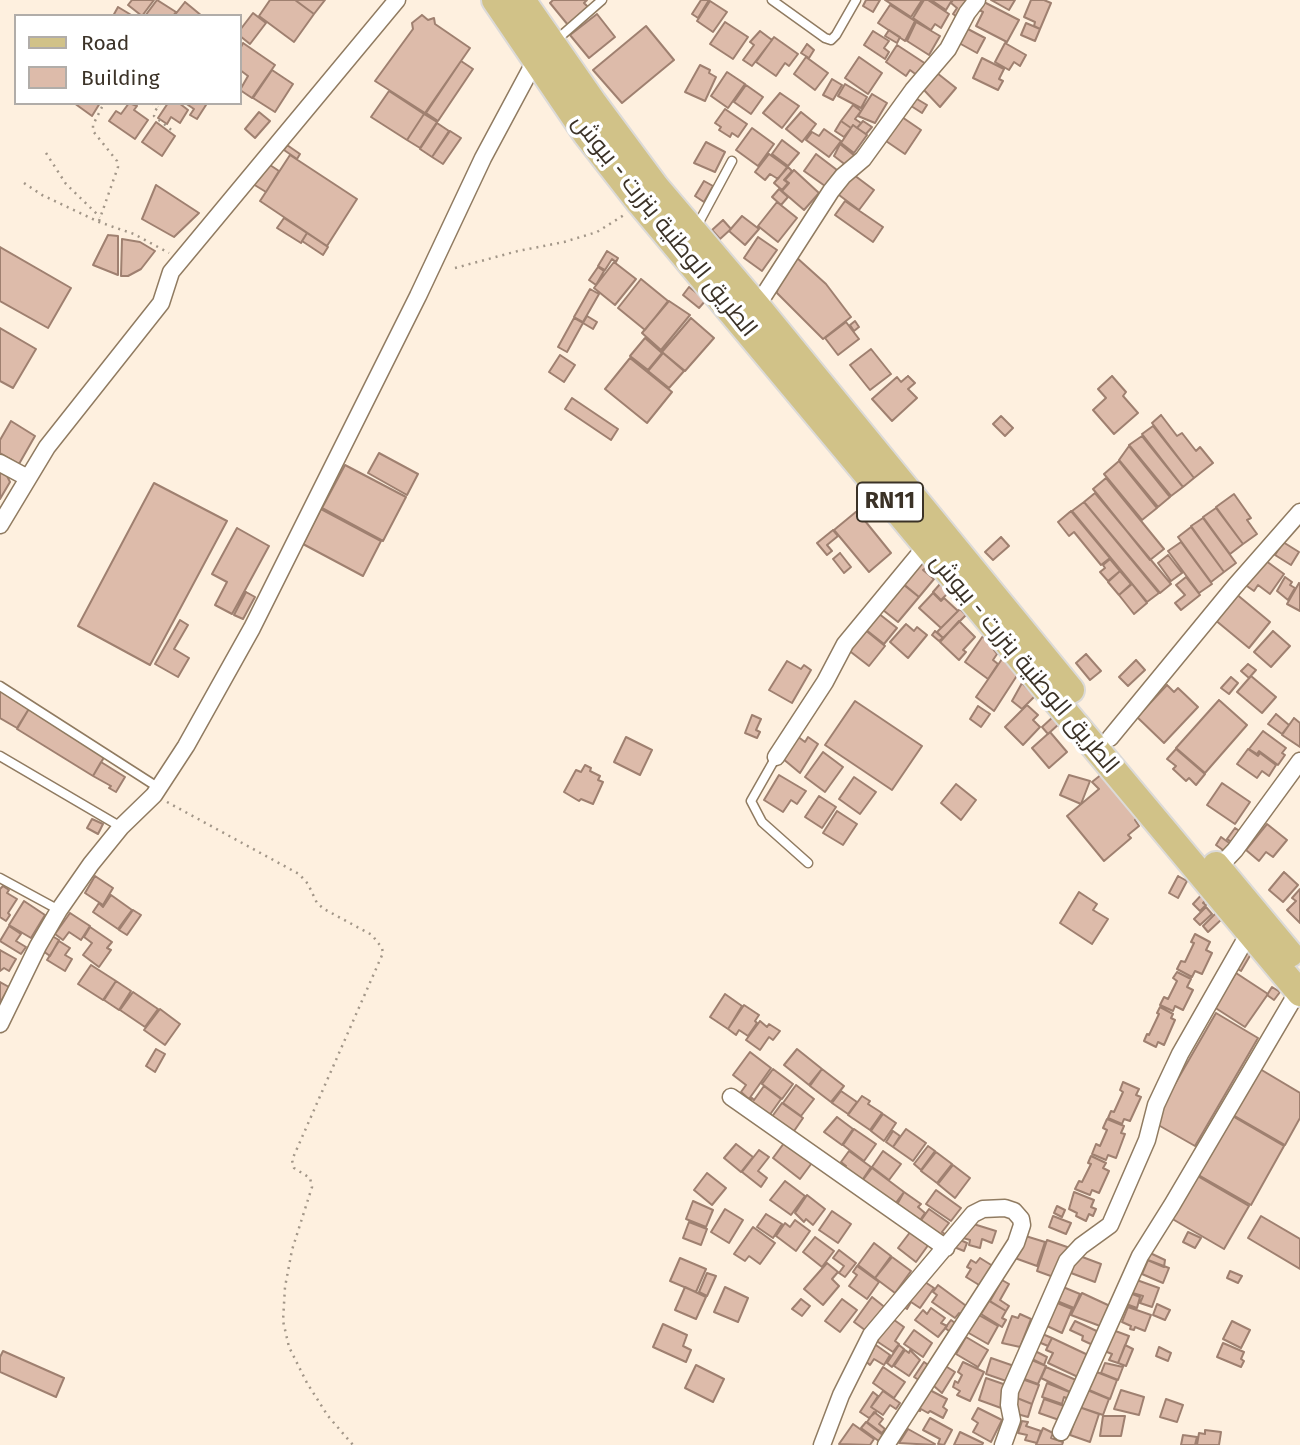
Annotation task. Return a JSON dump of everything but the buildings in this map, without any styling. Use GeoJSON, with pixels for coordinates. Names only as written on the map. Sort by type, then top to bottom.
{"type":"FeatureCollection","features":[{"type":"Feature","properties":{"kind":"main road","name":"الطريق الوطنية بنزرت - ببوش"},"geometry":{"type":"LineString","coordinates":[[495,0],[593,102],[656,187],[1218,867],[1299,983]]}},
{"type":"Feature","properties":{"kind":"main road","name":"الطريق الوطنية بنزرت - ببوش"},"geometry":{"type":"LineString","coordinates":[[522,0],[544,52],[586,134],[639,202],[1249,933],[1299,983]]}},
{"type":"Feature","properties":{"kind":"street"},"geometry":{"type":"LineString","coordinates":[[0,525],[47,447],[161,303],[171,272],[397,0]]}},
{"type":"Feature","properties":{"kind":"street"},"geometry":{"type":"LineString","coordinates":[[757,306],[831,191],[843,176],[863,159],[913,90],[948,50],[967,13],[977,0]]}},
{"type":"Feature","properties":{"kind":"street"},"geometry":{"type":"LineString","coordinates":[[0,1024],[38,946],[59,910],[121,827],[156,791],[186,746],[252,628],[484,158],[544,52]]}},
{"type":"Feature","properties":{"kind":"street"},"geometry":{"type":"LineString","coordinates":[[0,463],[28,478]]}},
{"type":"Feature","properties":{"kind":"street"},"geometry":{"type":"LineString","coordinates":[[1110,738],[1235,586],[1300,512]]}},
{"type":"Feature","properties":{"kind":"street"},"geometry":{"type":"LineString","coordinates":[[776,757],[825,682],[845,644],[926,546]]}},
{"type":"Feature","properties":{"kind":"street"},"geometry":{"type":"LineString","coordinates":[[1218,867],[1235,850],[1300,761]]}},
{"type":"Feature","properties":{"kind":"street"},"geometry":{"type":"LineString","coordinates":[[1003,1445],[1012,1420],[1010,1391],[1067,1261],[1081,1246],[1110,1225],[1147,1140],[1156,1105],[1180,1054],[1249,933]]}},
{"type":"Feature","properties":{"kind":"street"},"geometry":{"type":"LineString","coordinates":[[1061,1432],[1140,1256],[1299,983]]}},
{"type":"Feature","properties":{"kind":"street"},"geometry":{"type":"LineString","coordinates":[[731,1097],[946,1248]]}},
{"type":"Feature","properties":{"kind":"street"},"geometry":{"type":"LineString","coordinates":[[822,1445],[841,1395],[871,1335],[973,1214],[983,1209],[1004,1208],[1014,1211],[1021,1219],[1022,1225],[1016,1243],[886,1445]]}},
{"type":"Feature","properties":{"kind":"lane"},"geometry":{"type":"LineString","coordinates":[[544,52],[602,0]]}},
{"type":"Feature","properties":{"kind":"lane"},"geometry":{"type":"LineString","coordinates":[[772,0],[831,40],[856,0]]}},
{"type":"Feature","properties":{"kind":"lane"},"geometry":{"type":"LineString","coordinates":[[694,232],[732,161]]}},
{"type":"Feature","properties":{"kind":"lane"},"geometry":{"type":"LineString","coordinates":[[0,686],[156,791]]}},
{"type":"Feature","properties":{"kind":"lane"},"geometry":{"type":"LineString","coordinates":[[0,756],[121,827]]}},
{"type":"Feature","properties":{"kind":"lane"},"geometry":{"type":"LineString","coordinates":[[776,757],[751,801],[762,822],[808,863]]}},
{"type":"Feature","properties":{"kind":"lane"},"geometry":{"type":"LineString","coordinates":[[0,878],[59,910]]}},
{"type":"Feature","properties":{"kind":"path"},"geometry":{"type":"LineString","coordinates":[[99,222],[118,167],[117,161],[93,131],[93,125],[103,105]]}},
{"type":"Feature","properties":{"kind":"path"},"geometry":{"type":"LineString","coordinates":[[160,105],[154,117],[174,132]]}},
{"type":"Feature","properties":{"kind":"path"},"geometry":{"type":"LineString","coordinates":[[46,153],[69,188],[100,217]]}},
{"type":"Feature","properties":{"kind":"path"},"geometry":{"type":"LineString","coordinates":[[24,183],[42,195],[99,222],[134,234],[181,260]]}},
{"type":"Feature","properties":{"kind":"path"},"geometry":{"type":"LineString","coordinates":[[455,268],[597,232],[618,221],[639,202]]}},
{"type":"Feature","properties":{"kind":"path"},"geometry":{"type":"LineString","coordinates":[[156,791],[299,874],[308,884],[317,903],[372,935],[382,948],[383,953],[292,1160],[294,1168],[310,1178],[312,1187],[292,1250],[285,1287],[283,1321],[289,1347],[307,1383],[328,1416],[353,1445]]}}]}
